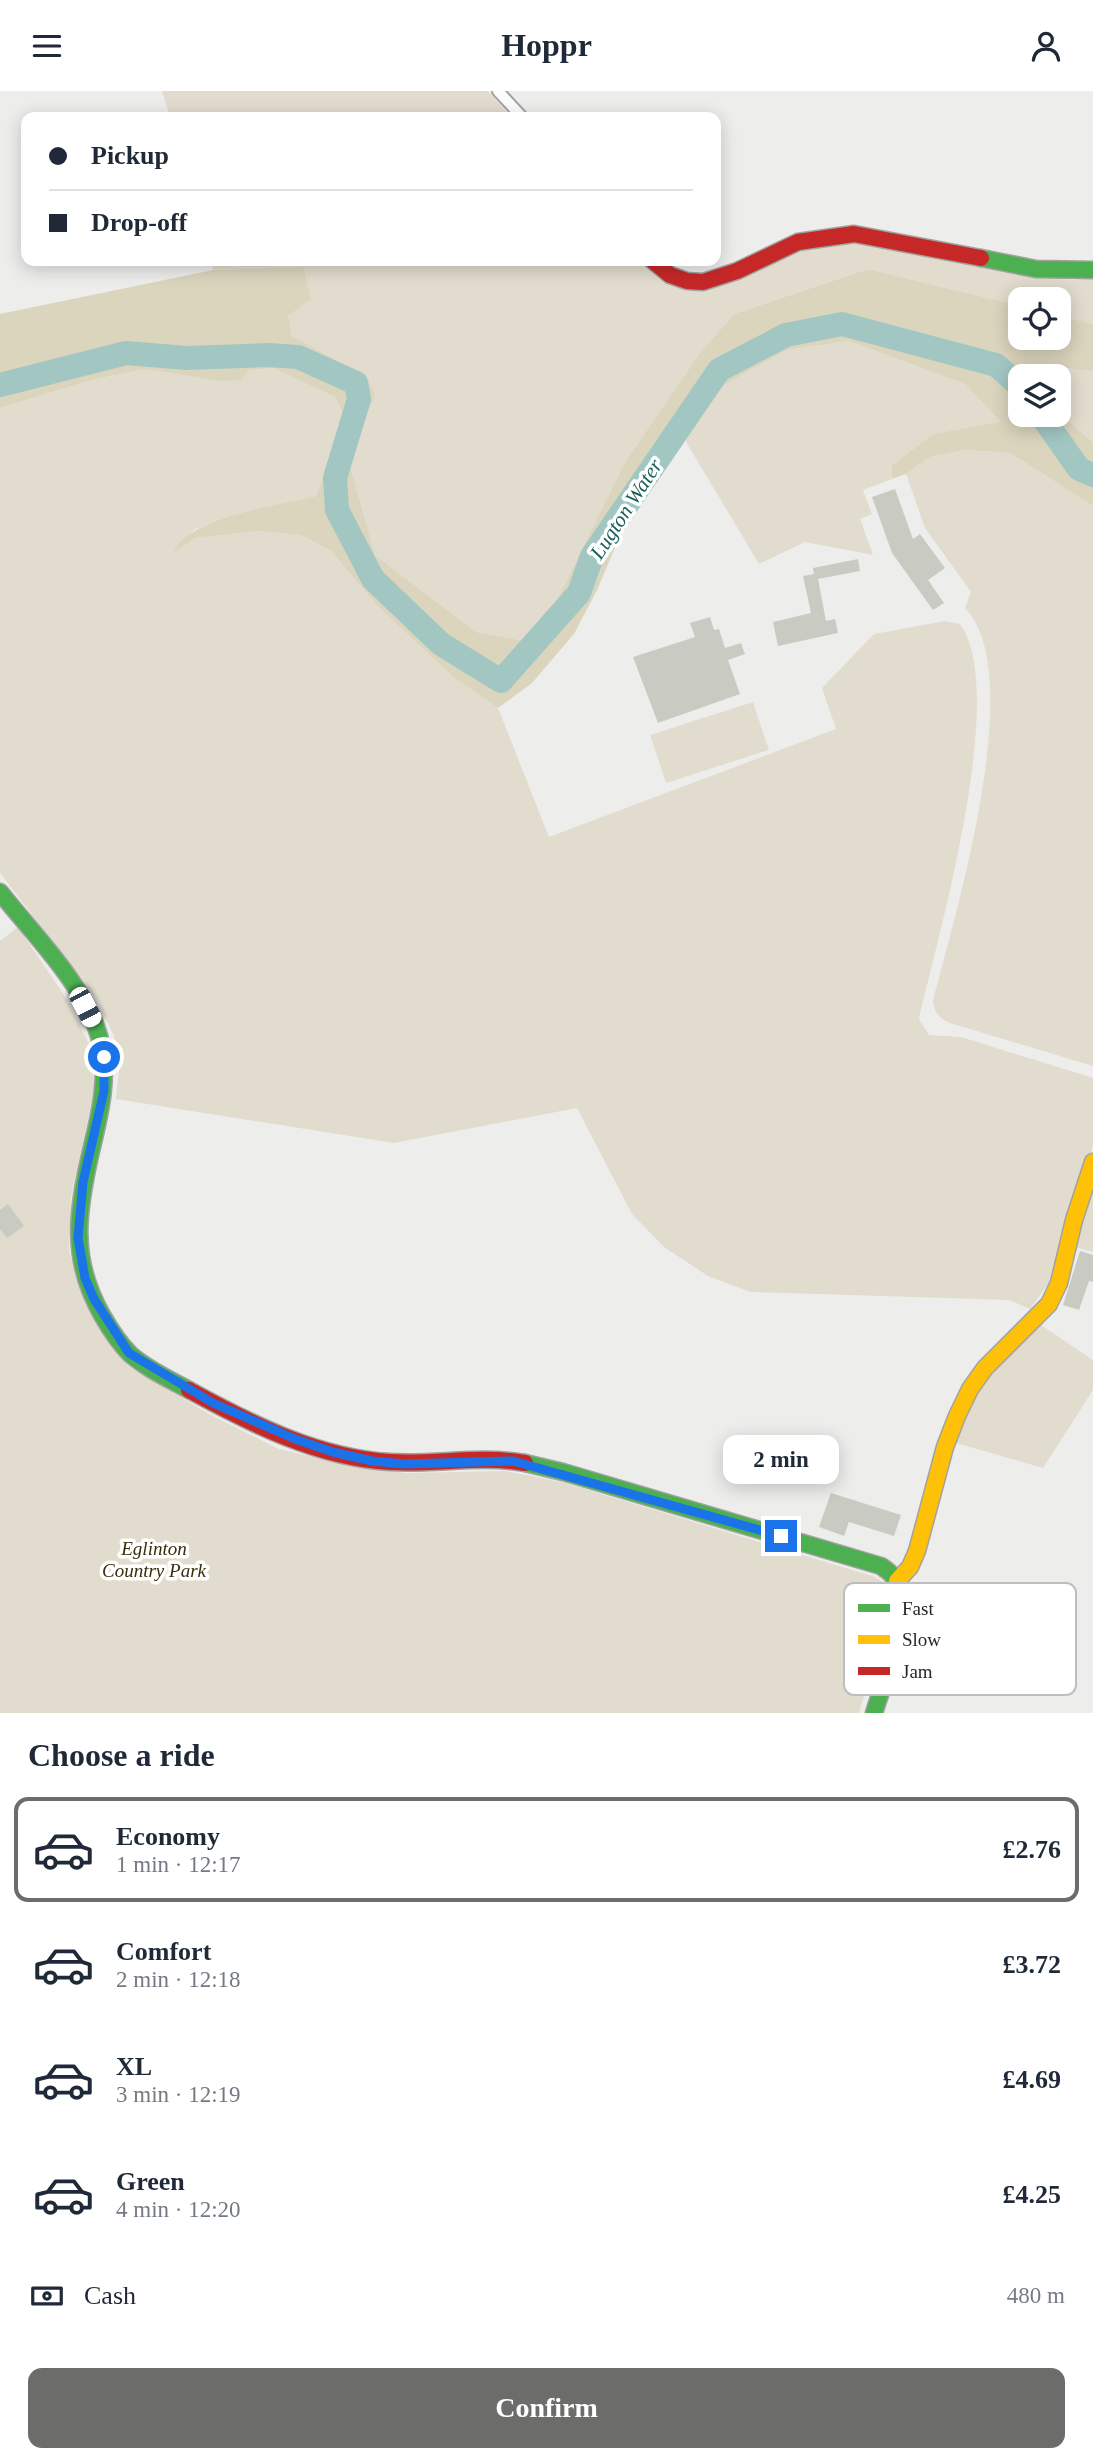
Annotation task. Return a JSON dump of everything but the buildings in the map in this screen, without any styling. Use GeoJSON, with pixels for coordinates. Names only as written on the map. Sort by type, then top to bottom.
{"type":"FeatureCollection","features":[{"type":"Feature","properties":{"kind":"main road"},"geometry":{"type":"LineString","coordinates":[[659,266],[670,275],[697,284],[717,279],[793,244],[830,235],[854,234],[1036,269],[1093,270]]}},
{"type":"Feature","properties":{"kind":"main road"},"geometry":{"type":"LineString","coordinates":[[0,892],[65,977],[99,1035],[104,1057],[104,1091],[83,1182],[78,1238],[85,1278],[94,1299],[129,1353],[213,1403],[295,1439],[333,1452],[372,1461],[404,1464],[482,1460],[523,1463],[877,1563],[897,1581],[910,1567],[917,1551],[945,1447],[970,1389],[985,1368],[1049,1304],[1059,1283],[1074,1220],[1093,1163]]}},
{"type":"Feature","properties":{"kind":"main road"},"geometry":{"type":"LineString","coordinates":[[874,1713],[879,1695]]}},
{"type":"Feature","properties":{"kind":"street"},"geometry":{"type":"LineString","coordinates":[[498,91],[517,112]]}},
{"type":"Feature","properties":{"kind":"green space"},"geometry":{"type":"Polygon","coordinates":[[[162,91],[488,91],[507,112],[168,112],[162,91]]]}},
{"type":"Feature","properties":{"kind":"green space"},"geometry":{"type":"Polygon","coordinates":[[[861,239],[1029,276],[1074,280],[1093,278],[1093,324],[1071,319],[1071,287],[1008,287],[1008,303],[868,269],[734,314],[700,353],[625,462],[546,622],[520,640],[476,632],[375,555],[349,462],[375,395],[368,377],[292,336],[288,316],[303,267],[213,270],[212,266],[649,266],[669,284],[688,291],[710,288],[808,245],[861,239]]]}},
{"type":"Feature","properties":{"kind":"green space"},"geometry":{"type":"Polygon","coordinates":[[[849,341],[965,384],[1002,423],[933,434],[892,465],[892,479],[863,490],[872,514],[860,519],[873,555],[805,542],[759,564],[685,440],[724,385],[787,350],[849,341]]]}},
{"type":"Feature","properties":{"kind":"green space"},"geometry":{"type":"Polygon","coordinates":[[[273,368],[335,397],[344,416],[316,496],[244,513],[195,529],[174,552],[194,538],[258,531],[301,535],[331,551],[380,607],[452,676],[498,708],[549,837],[836,729],[822,688],[874,634],[945,621],[960,624],[973,657],[977,703],[974,757],[953,875],[919,1019],[929,1035],[961,1037],[1093,1078],[1093,1146],[1053,1277],[1030,1309],[1009,1300],[750,1292],[708,1276],[664,1247],[632,1214],[577,1108],[394,1143],[116,1099],[120,1063],[113,1034],[98,1001],[0,873],[0,408],[92,380],[144,369],[219,381],[249,370],[273,368]]]}},
{"type":"Feature","properties":{"kind":"green space"},"geometry":{"type":"Polygon","coordinates":[[[1071,368],[1093,371],[1093,442],[1071,423],[1071,368]]]}},
{"type":"Feature","properties":{"kind":"green space"},"geometry":{"type":"Polygon","coordinates":[[[964,450],[1010,453],[1093,506],[1093,1066],[950,1023],[938,1015],[933,1001],[956,914],[981,798],[989,739],[990,686],[983,640],[965,608],[971,592],[925,528],[906,474],[930,457],[964,450]]]}},
{"type":"Feature","properties":{"kind":"green space"},"geometry":{"type":"Polygon","coordinates":[[[753,702],[769,750],[666,783],[650,735],[753,702]]]}},
{"type":"Feature","properties":{"kind":"green space","name":"Eglinton Country Park"},"geometry":{"type":"Polygon","coordinates":[[[18,927],[66,998],[89,1044],[95,1086],[71,1197],[69,1251],[86,1306],[132,1368],[211,1415],[279,1449],[352,1466],[406,1473],[505,1471],[562,1482],[872,1576],[883,1583],[844,1583],[844,1695],[864,1695],[859,1713],[0,1713],[0,941],[18,927]]]}},
{"type":"Feature","properties":{"kind":"green space"},"geometry":{"type":"Polygon","coordinates":[[[1093,1181],[1093,1252],[1076,1247],[1093,1181]]]}},
{"type":"Feature","properties":{"kind":"green space"},"geometry":{"type":"Polygon","coordinates":[[[1041,1325],[1093,1360],[1093,1390],[1043,1468],[956,1443],[979,1387],[1016,1344],[1041,1325]]]}},
{"type":"Feature","properties":{"kind":"shaded area"},"geometry":{"type":"Polygon","coordinates":[[[303,267],[311,299],[288,316],[292,336],[368,377],[375,395],[349,462],[375,555],[476,632],[520,640],[546,622],[625,462],[700,353],[734,314],[868,269],[1008,303],[1008,350],[1071,350],[1071,319],[1093,324],[1093,371],[1071,368],[1071,364],[1008,364],[1008,427],[1071,427],[1071,423],[1093,442],[1093,506],[1010,453],[964,450],[930,457],[906,474],[892,479],[892,465],[933,434],[1001,422],[965,384],[849,341],[787,350],[724,385],[624,526],[598,588],[574,634],[532,683],[498,708],[452,676],[379,607],[331,551],[301,535],[258,531],[194,538],[174,553],[181,541],[214,522],[316,496],[344,416],[335,397],[273,368],[249,370],[241,380],[219,381],[144,369],[92,380],[0,408],[0,314],[213,270],[303,267]]]}},
{"type":"Feature","properties":{"kind":"waterway","name":"Lugton Water"},"geometry":{"type":"LineString","coordinates":[[0,385],[126,353],[187,358],[268,355],[298,357],[356,383],[359,399],[335,478],[337,510],[373,579],[441,644],[501,681],[579,593],[592,556],[719,370],[786,335],[842,324],[996,365],[1008,376]]}},
{"type":"Feature","properties":{"kind":"waterway","name":"Lugton Water"},"geometry":{"type":"LineString","coordinates":[[1049,427],[1079,469],[1093,475]]}},
{"type":"Feature","properties":{"kind":"traffic: fast"},"geometry":{"type":"LineString","coordinates":[[981,258],[1036,269],[1093,270]]}},
{"type":"Feature","properties":{"kind":"traffic: fast"},"geometry":{"type":"LineString","coordinates":[[0,892],[70,979],[82,997],[99,1036],[104,1079],[98,1123],[82,1194],[79,1235],[85,1274],[92,1294],[111,1331],[130,1354],[189,1390]]}},
{"type":"Feature","properties":{"kind":"traffic: fast"},"geometry":{"type":"LineString","coordinates":[[525,1463],[881,1566],[898,1583]]}},
{"type":"Feature","properties":{"kind":"traffic: fast"},"geometry":{"type":"LineString","coordinates":[[874,1713],[880,1695]]}},
{"type":"Feature","properties":{"kind":"traffic: slow"},"geometry":{"type":"LineString","coordinates":[[897,1581],[910,1567],[917,1551],[945,1447],[970,1389],[985,1368],[1049,1304],[1059,1283],[1074,1220],[1093,1162]]}},
{"type":"Feature","properties":{"kind":"traffic: jam"},"geometry":{"type":"LineString","coordinates":[[659,266],[670,275],[687,281],[703,282],[737,271],[798,242],[854,234],[981,258]]}},
{"type":"Feature","properties":{"kind":"traffic: jam"},"geometry":{"type":"LineString","coordinates":[[189,1390],[261,1427],[337,1454],[390,1462],[491,1460],[525,1463]]}},
{"type":"Feature","properties":{"kind":"route"},"geometry":{"type":"LineString","coordinates":[[104,1057],[104,1091],[83,1182],[78,1238],[85,1278],[94,1299],[129,1353],[182,1387],[213,1403],[295,1439],[333,1452],[372,1461],[404,1464],[513,1461],[781,1536]]}}]}
